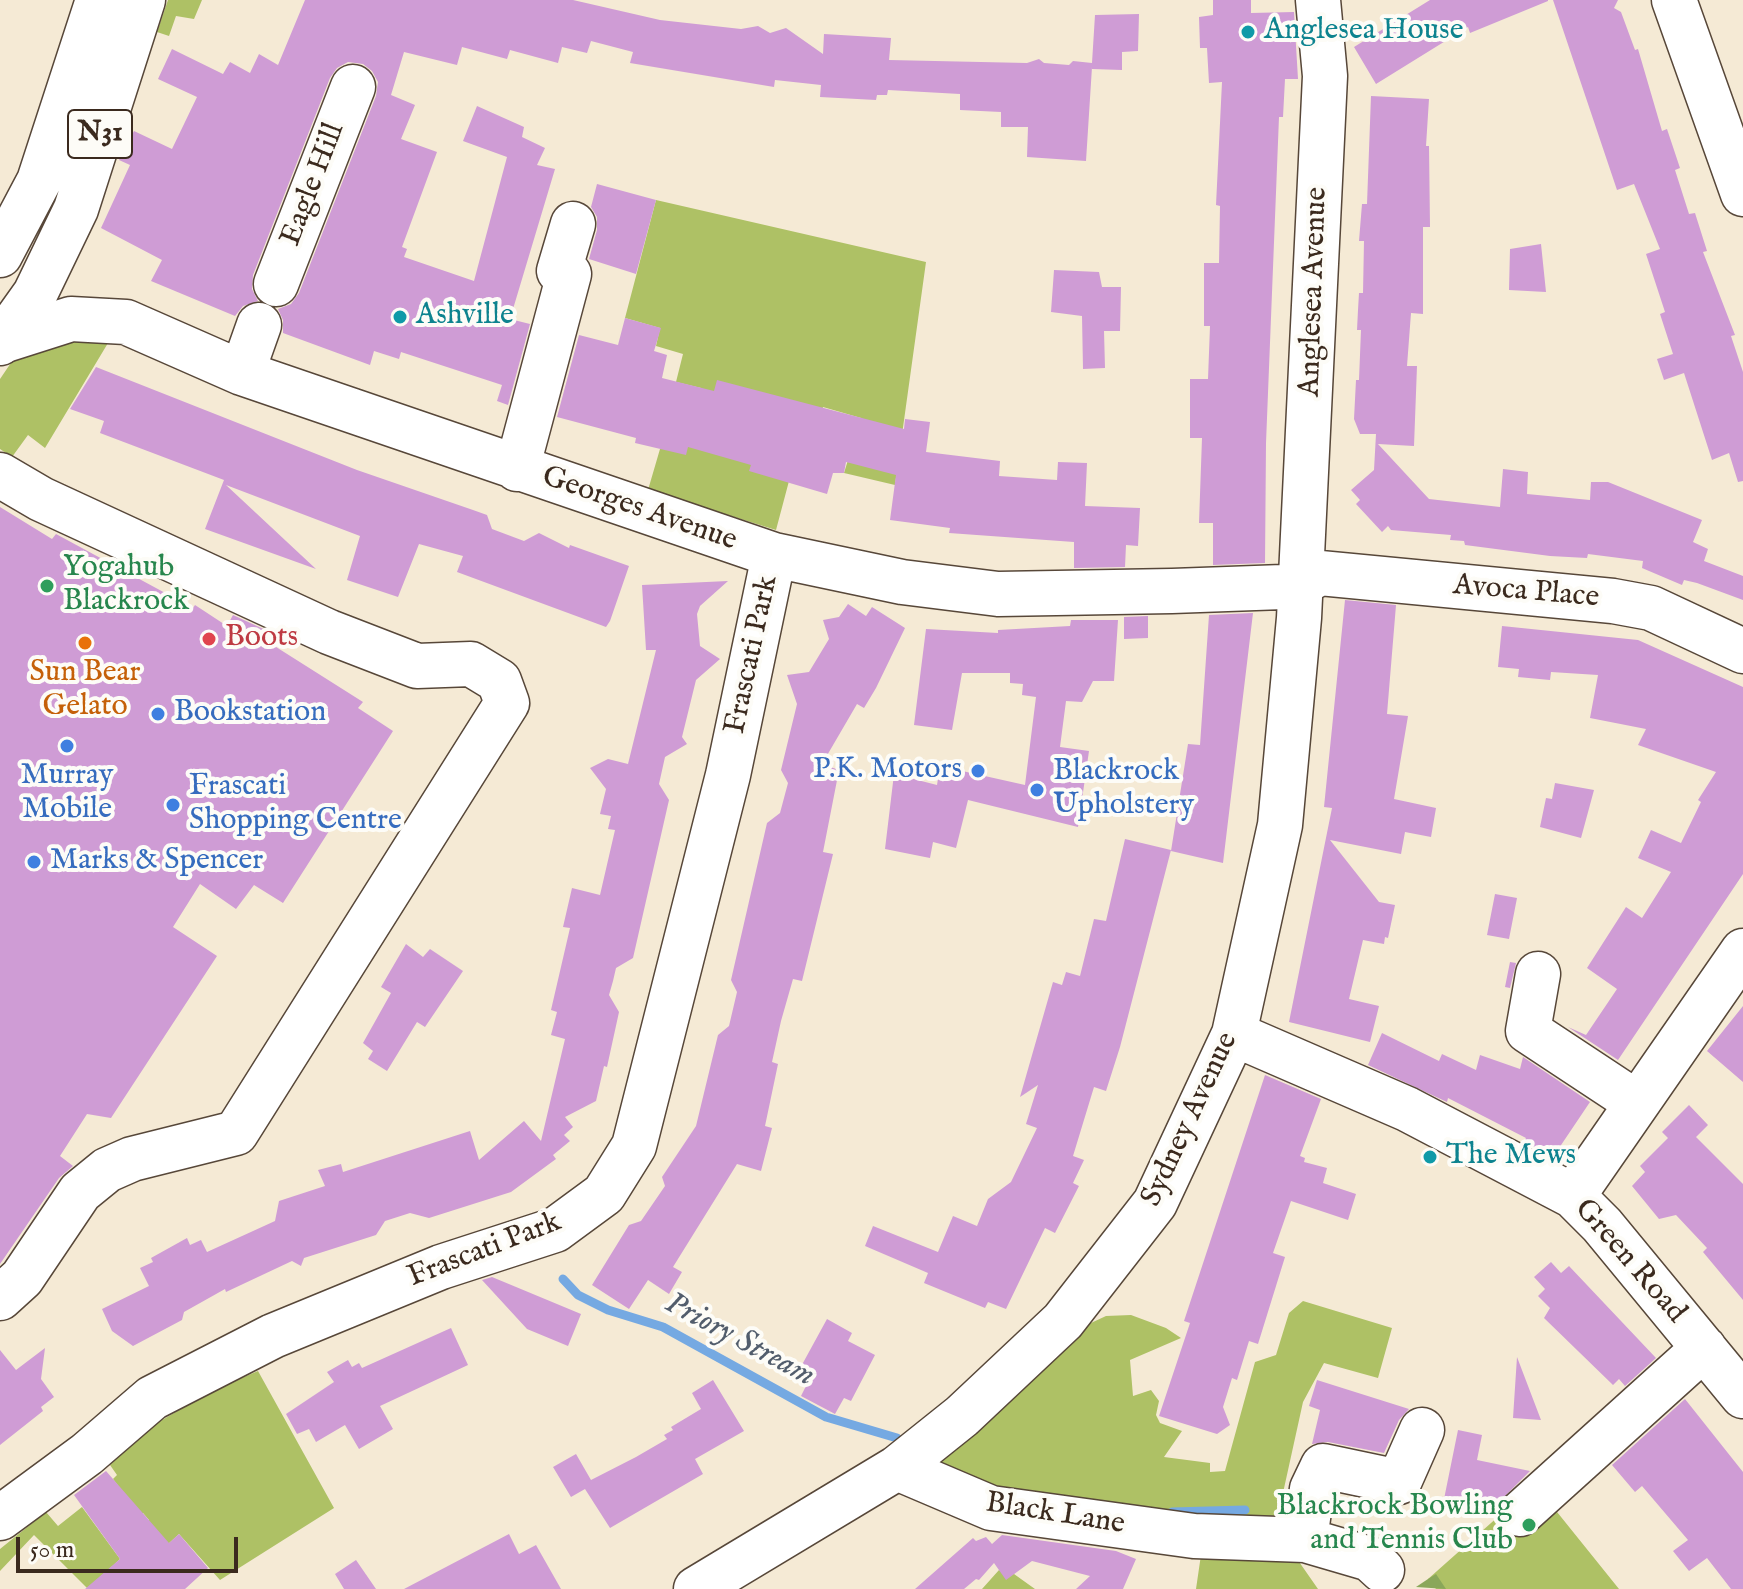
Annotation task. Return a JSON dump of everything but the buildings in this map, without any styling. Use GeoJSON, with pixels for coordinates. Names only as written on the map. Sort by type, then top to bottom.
{"type":"FeatureCollection","features":[{"type":"Feature","properties":{"kind":"main road","name":"N31"},"geometry":{"type":"LineString","coordinates":[[6,232],[39,181],[98,0]]}},
{"type":"Feature","properties":{"kind":"main road","name":"N31"},"geometry":{"type":"LineString","coordinates":[[1,342],[35,294],[76,209],[143,0]]}},
{"type":"Feature","properties":{"kind":"main road","name":"Anglesea Avenue"},"geometry":{"type":"LineString","coordinates":[[1302,583],[1325,76],[1318,0]]}},
{"type":"Feature","properties":{"kind":"main road"},"geometry":{"type":"LineString","coordinates":[[1674,0],[1743,194]]}},
{"type":"Feature","properties":{"kind":"main road","name":"Eagle Hill"},"geometry":{"type":"LineString","coordinates":[[276,284],[353,87]]}},
{"type":"Feature","properties":{"kind":"main road"},"geometry":{"type":"LineString","coordinates":[[517,469],[569,274],[559,271],[573,224]]}},
{"type":"Feature","properties":{"kind":"main road","name":"Georges Avenue"},"geometry":{"type":"LineString","coordinates":[[1,342],[71,319],[126,322],[242,373],[517,469],[774,555],[902,582],[998,594],[1172,591],[1302,583]]}},
{"type":"Feature","properties":{"kind":"main road"},"geometry":{"type":"LineString","coordinates":[[242,373],[259,325]]}},
{"type":"Feature","properties":{"kind":"main road"},"geometry":{"type":"LineString","coordinates":[[0,475],[41,499],[329,632],[417,666],[471,664],[499,681],[507,703],[236,1133],[132,1159],[107,1170],[80,1192],[22,1278],[0,1298]]}},
{"type":"Feature","properties":{"kind":"main road","name":"Frascati Park"},"geometry":{"type":"LineString","coordinates":[[0,1518],[87,1454],[152,1398],[273,1336],[441,1267],[555,1230],[604,1194],[634,1146],[728,775],[774,555]]}},
{"type":"Feature","properties":{"kind":"main road","name":"Avoca Place"},"geometry":{"type":"LineString","coordinates":[[1302,583],[1320,573],[1613,601],[1651,608],[1743,651]]}},
{"type":"Feature","properties":{"kind":"main road","name":"Sydney Avenue"},"geometry":{"type":"LineString","coordinates":[[696,1589],[897,1468],[962,1416],[1082,1300],[1155,1203],[1234,1034],[1280,825],[1302,583]]}},
{"type":"Feature","properties":{"kind":"main road"},"geometry":{"type":"LineString","coordinates":[[1573,1196],[1637,1103],[1737,972]]}},
{"type":"Feature","properties":{"kind":"main road"},"geometry":{"type":"LineString","coordinates":[[1538,974],[1528,1031],[1637,1103]]}},
{"type":"Feature","properties":{"kind":"main road","name":"Green Road"},"geometry":{"type":"LineString","coordinates":[[1234,1034],[1407,1109],[1573,1196],[1602,1225],[1743,1396]]}},
{"type":"Feature","properties":{"kind":"main road"},"geometry":{"type":"LineString","coordinates":[[1520,1514],[1704,1348]]}},
{"type":"Feature","properties":{"kind":"main road"},"geometry":{"type":"LineString","coordinates":[[1306,1533],[1312,1489],[1323,1466],[1399,1482],[1422,1430]]}},
{"type":"Feature","properties":{"kind":"main road","name":"Black Lane"},"geometry":{"type":"LineString","coordinates":[[897,1468],[991,1508],[1172,1533],[1306,1533],[1382,1564]]}},
{"type":"Feature","properties":{"kind":"green space"},"geometry":{"type":"Polygon","coordinates":[[[168,0],[202,0],[194,19],[176,16],[169,36],[157,32],[168,0]]]}},
{"type":"Feature","properties":{"kind":"green space"},"geometry":{"type":"Polygon","coordinates":[[[656,200],[926,262],[895,485],[844,473],[861,418],[823,407],[815,435],[802,432],[776,530],[648,490],[660,449],[701,388],[676,382],[683,354],[656,346],[660,328],[625,318],[656,200]]]}},
{"type":"Feature","properties":{"kind":"green space"},"geometry":{"type":"Polygon","coordinates":[[[35,338],[108,343],[45,448],[28,435],[12,457],[0,449],[0,379],[19,351],[35,338]]]}},
{"type":"Feature","properties":{"kind":"green space"},"geometry":{"type":"Polygon","coordinates":[[[1303,1301],[1392,1328],[1378,1378],[1324,1363],[1303,1402],[1281,1502],[1300,1520],[1080,1511],[919,1471],[1078,1329],[1106,1316],[1131,1315],[1166,1328],[1181,1338],[1130,1360],[1133,1396],[1151,1390],[1159,1401],[1156,1415],[1160,1423],[1182,1431],[1164,1457],[1210,1463],[1210,1472],[1225,1471],[1255,1362],[1276,1355],[1289,1313],[1303,1301]]]}},
{"type":"Feature","properties":{"kind":"green space"},"geometry":{"type":"Polygon","coordinates":[[[258,1371],[334,1508],[220,1580],[179,1534],[166,1546],[148,1525],[149,1520],[143,1513],[138,1513],[113,1479],[117,1475],[110,1465],[135,1436],[213,1390],[258,1371]]]}},
{"type":"Feature","properties":{"kind":"green space","name":"Blackrock Bowling and Tennis Club"},"geometry":{"type":"Polygon","coordinates":[[[1549,1502],[1619,1589],[1436,1589],[1428,1579],[1509,1507],[1549,1502]]]}},
{"type":"Feature","properties":{"kind":"green space"},"geometry":{"type":"Polygon","coordinates":[[[82,1507],[120,1559],[88,1589],[34,1535],[0,1571],[0,1549],[46,1512],[58,1526],[82,1507]]]}},
{"type":"Feature","properties":{"kind":"green space"},"geometry":{"type":"Polygon","coordinates":[[[1202,1548],[1295,1556],[1318,1589],[1196,1589],[1202,1548]]]}},
{"type":"Feature","properties":{"kind":"green space"},"geometry":{"type":"Polygon","coordinates":[[[999,1570],[1014,1574],[1035,1589],[982,1589],[999,1570]]]}},
{"type":"Feature","properties":{"kind":"green space"},"geometry":{"type":"Polygon","coordinates":[[[1436,1574],[1446,1589],[1416,1587],[1428,1579],[1436,1574]]]}},
{"type":"Feature","properties":{"kind":"waterway","name":"Priory Stream"},"geometry":{"type":"LineString","coordinates":[[563,1279],[578,1295],[608,1310],[663,1327],[826,1417],[897,1438]]}},
{"type":"Feature","properties":{"kind":"waterway","name":"Priory Stream"},"geometry":{"type":"LineString","coordinates":[[1172,1512],[1245,1510]]}},
{"type":"Feature","properties":{"kind":"place","name":"Anglesea House"},"geometry":{"type":"Point","coordinates":[1248,32]}},
{"type":"Feature","properties":{"kind":"place","name":"Ashville"},"geometry":{"type":"Point","coordinates":[400,317]}},
{"type":"Feature","properties":{"kind":"place","name":"Yogahub Blackrock"},"geometry":{"type":"Point","coordinates":[47,586]}},
{"type":"Feature","properties":{"kind":"place","name":"Boots"},"geometry":{"type":"Point","coordinates":[209,639]}},
{"type":"Feature","properties":{"kind":"place","name":"Sun Bear Gelato"},"geometry":{"type":"Point","coordinates":[85,643]}},
{"type":"Feature","properties":{"kind":"place","name":"Bookstation"},"geometry":{"type":"Point","coordinates":[158,714]}},
{"type":"Feature","properties":{"kind":"place","name":"Murray Mobile"},"geometry":{"type":"Point","coordinates":[67,746]}},
{"type":"Feature","properties":{"kind":"place","name":"P.K. Motors"},"geometry":{"type":"Point","coordinates":[978,771]}},
{"type":"Feature","properties":{"kind":"place","name":"Blackrock Upholstery"},"geometry":{"type":"Point","coordinates":[1037,790]}},
{"type":"Feature","properties":{"kind":"place","name":"Frascati Shopping Centre"},"geometry":{"type":"Point","coordinates":[173,805]}},
{"type":"Feature","properties":{"kind":"place","name":"Marks & Spencer"},"geometry":{"type":"Point","coordinates":[34,862]}},
{"type":"Feature","properties":{"kind":"place","name":"The Mews"},"geometry":{"type":"Point","coordinates":[1430,1157]}},
{"type":"Feature","properties":{"kind":"place","name":"Blackrock Bowling and Tennis Club"},"geometry":{"type":"Point","coordinates":[1529,1525]}}]}
